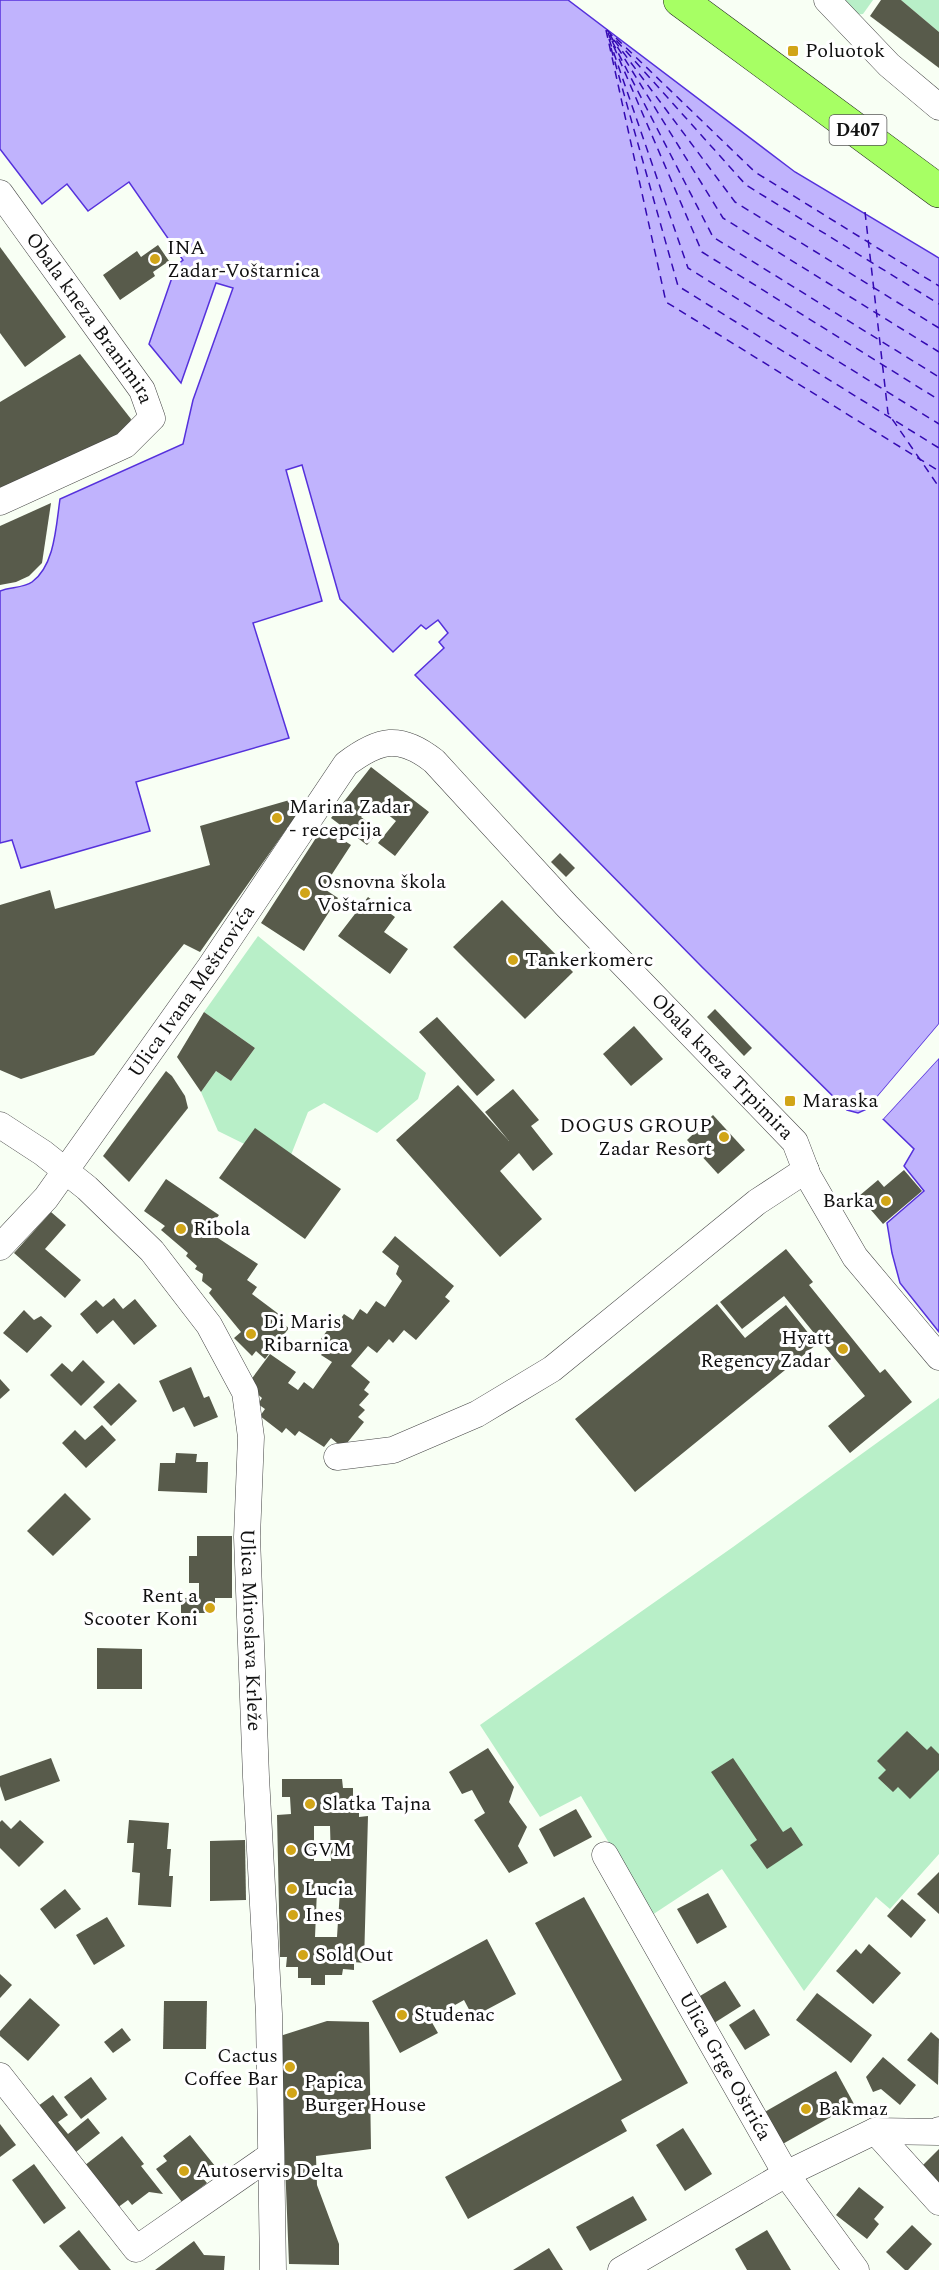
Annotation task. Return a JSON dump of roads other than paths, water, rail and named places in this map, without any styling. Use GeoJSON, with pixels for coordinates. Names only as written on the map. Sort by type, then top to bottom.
{"type":"FeatureCollection","features":[{"type":"Feature","properties":{"kind":"main road","name":"D407"},"geometry":{"type":"LineString","coordinates":[[680,0],[937,185]]}},
{"type":"Feature","properties":{"kind":"street"},"geometry":{"type":"LineString","coordinates":[[827,0],[889,65],[939,107]]}},
{"type":"Feature","properties":{"kind":"street","name":"Obala kneza Branimira"},"geometry":{"type":"LineString","coordinates":[[0,193],[142,390],[152,418],[125,445],[0,502]]}},
{"type":"Feature","properties":{"kind":"street","name":"Ulica Ivana Meštrovića"},"geometry":{"type":"LineString","coordinates":[[0,1247],[46,1198],[210,967],[346,764],[370,748],[386,743]]}},
{"type":"Feature","properties":{"kind":"street","name":"Obala kneza Trpimira"},"geometry":{"type":"LineString","coordinates":[[386,743],[402,743],[417,748],[434,760],[567,906],[795,1142],[822,1203],[855,1257],[939,1357]]}},
{"type":"Feature","properties":{"kind":"street","name":"Ulica Miroslava Krleže"},"geometry":{"type":"LineString","coordinates":[[0,1125],[87,1188],[152,1251],[209,1325],[244,1392],[251,1437],[248,1537],[256,1777],[269,2014],[273,2270]]}},
{"type":"Feature","properties":{"kind":"street"},"geometry":{"type":"LineString","coordinates":[[337,1457],[393,1450],[477,1414],[552,1369],[757,1202],[806,1170]]}},
{"type":"Feature","properties":{"kind":"street","name":"Ulica Grge Oštrića"},"geometry":{"type":"LineString","coordinates":[[604,1854],[786,2175],[856,2270]]}},
{"type":"Feature","properties":{"kind":"street"},"geometry":{"type":"LineString","coordinates":[[0,2076],[136,2249],[270,2156]]}},
{"type":"Feature","properties":{"kind":"street"},"geometry":{"type":"LineString","coordinates":[[621,2270],[786,2175],[875,2131],[938,2132],[939,2130]]}},
{"type":"Feature","properties":{"kind":"street"},"geometry":{"type":"LineString","coordinates":[[875,2131],[939,2202]]}},
{"type":"Feature","properties":{"kind":"place","name":"Poluotok"},"geometry":{"type":"Point","coordinates":[793,51]}},
{"type":"Feature","properties":{"kind":"place","name":"INA Zadar-Voštarnica"},"geometry":{"type":"Point","coordinates":[155,259]}},
{"type":"Feature","properties":{"kind":"place","name":"Marina Zadar - recepcija"},"geometry":{"type":"Point","coordinates":[277,818]}},
{"type":"Feature","properties":{"kind":"place","name":"Osnovna škola Voštarnica"},"geometry":{"type":"Point","coordinates":[305,893]}},
{"type":"Feature","properties":{"kind":"place","name":"Tankerkomerc"},"geometry":{"type":"Point","coordinates":[513,960]}},
{"type":"Feature","properties":{"kind":"place","name":"Maraska"},"geometry":{"type":"Point","coordinates":[790,1101]}},
{"type":"Feature","properties":{"kind":"place","name":"DOGUS GROUP Zadar Resort"},"geometry":{"type":"Point","coordinates":[724,1137]}},
{"type":"Feature","properties":{"kind":"place","name":"Barka"},"geometry":{"type":"Point","coordinates":[886,1201]}},
{"type":"Feature","properties":{"kind":"place","name":"Ribola"},"geometry":{"type":"Point","coordinates":[181,1229]}},
{"type":"Feature","properties":{"kind":"place","name":"Di Maris Ribarnica"},"geometry":{"type":"Point","coordinates":[251,1334]}},
{"type":"Feature","properties":{"kind":"place","name":"Hyatt Regency Zadar"},"geometry":{"type":"Point","coordinates":[843,1349]}},
{"type":"Feature","properties":{"kind":"place","name":"Rent a Scooter Koni"},"geometry":{"type":"Point","coordinates":[210,1608]}},
{"type":"Feature","properties":{"kind":"place","name":"Slatka Tajna"},"geometry":{"type":"Point","coordinates":[310,1804]}},
{"type":"Feature","properties":{"kind":"place","name":"GVM"},"geometry":{"type":"Point","coordinates":[291,1850]}},
{"type":"Feature","properties":{"kind":"place","name":"Lucia"},"geometry":{"type":"Point","coordinates":[292,1889]}},
{"type":"Feature","properties":{"kind":"place","name":"Ines"},"geometry":{"type":"Point","coordinates":[293,1915]}},
{"type":"Feature","properties":{"kind":"place","name":"Sold Out"},"geometry":{"type":"Point","coordinates":[303,1955]}},
{"type":"Feature","properties":{"kind":"place","name":"Studenac"},"geometry":{"type":"Point","coordinates":[402,2015]}},
{"type":"Feature","properties":{"kind":"place","name":"Cactus Coffee Bar"},"geometry":{"type":"Point","coordinates":[290,2067]}},
{"type":"Feature","properties":{"kind":"place","name":"Papica Burger House"},"geometry":{"type":"Point","coordinates":[292,2093]}},
{"type":"Feature","properties":{"kind":"place","name":"Bakmaz"},"geometry":{"type":"Point","coordinates":[806,2109]}},
{"type":"Feature","properties":{"kind":"place","name":"Autoservis Delta"},"geometry":{"type":"Point","coordinates":[184,2171]}}]}
